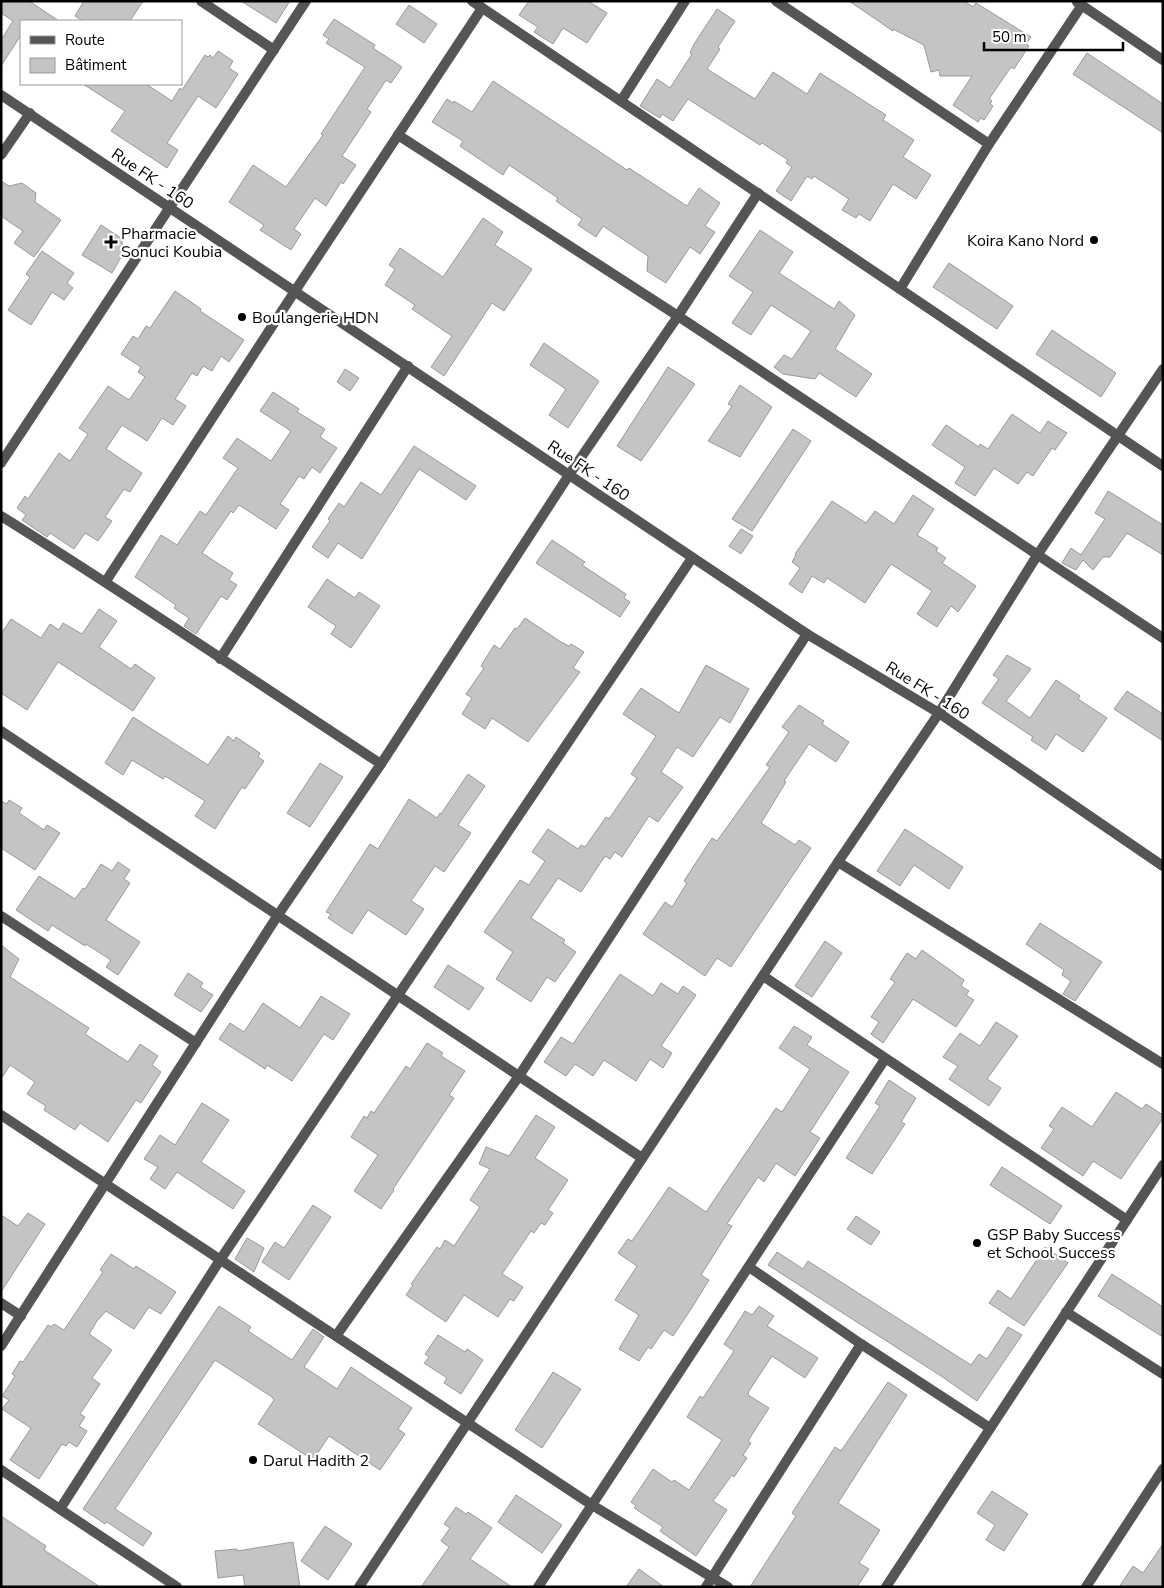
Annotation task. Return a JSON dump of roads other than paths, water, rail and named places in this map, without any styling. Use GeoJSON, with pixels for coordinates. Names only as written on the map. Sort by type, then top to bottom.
{"type":"FeatureCollection","features":[{"type":"Feature","properties":{"kind":"street"},"geometry":{"type":"LineString","coordinates":[[201,1],[274,50]]}},
{"type":"Feature","properties":{"kind":"street"},"geometry":{"type":"LineString","coordinates":[[1,463],[306,1]]}},
{"type":"Feature","properties":{"kind":"street"},"geometry":{"type":"LineString","coordinates":[[472,1],[1163,466]]}},
{"type":"Feature","properties":{"kind":"street"},"geometry":{"type":"LineString","coordinates":[[621,101],[685,1]]}},
{"type":"Feature","properties":{"kind":"street"},"geometry":{"type":"LineString","coordinates":[[776,1],[989,144]]}},
{"type":"Feature","properties":{"kind":"street"},"geometry":{"type":"LineString","coordinates":[[900,289],[1079,3],[1163,60]]}},
{"type":"Feature","properties":{"kind":"street"},"geometry":{"type":"LineString","coordinates":[[106,581],[482,8]]}},
{"type":"Feature","properties":{"kind":"street","name":"Rue FK - 160"},"geometry":{"type":"LineString","coordinates":[[1,95],[692,558],[807,634],[939,713],[1163,866]]}},
{"type":"Feature","properties":{"kind":"street"},"geometry":{"type":"LineString","coordinates":[[1,155],[30,113]]}},
{"type":"Feature","properties":{"kind":"street"},"geometry":{"type":"LineString","coordinates":[[398,135],[678,316],[1163,638]]}},
{"type":"Feature","properties":{"kind":"street"},"geometry":{"type":"LineString","coordinates":[[1,1346],[278,915],[381,764],[568,475],[678,316],[758,193]]}},
{"type":"Feature","properties":{"kind":"street"},"geometry":{"type":"LineString","coordinates":[[220,658],[408,366]]}},
{"type":"Feature","properties":{"kind":"street"},"geometry":{"type":"LineString","coordinates":[[359,1587],[838,862],[939,713],[1038,554],[1163,369]]}},
{"type":"Feature","properties":{"kind":"street"},"geometry":{"type":"LineString","coordinates":[[1,516],[106,581],[381,764]]}},
{"type":"Feature","properties":{"kind":"street"},"geometry":{"type":"LineString","coordinates":[[60,1509],[220,1260],[692,558]]}},
{"type":"Feature","properties":{"kind":"street"},"geometry":{"type":"LineString","coordinates":[[336,1336],[519,1076],[807,634]]}},
{"type":"Feature","properties":{"kind":"street"},"geometry":{"type":"LineString","coordinates":[[1,732],[642,1158]]}},
{"type":"Feature","properties":{"kind":"street"},"geometry":{"type":"LineString","coordinates":[[838,862],[1163,1064]]}},
{"type":"Feature","properties":{"kind":"street"},"geometry":{"type":"LineString","coordinates":[[1,916],[196,1043]]}},
{"type":"Feature","properties":{"kind":"street"},"geometry":{"type":"LineString","coordinates":[[763,976],[1127,1220]]}},
{"type":"Feature","properties":{"kind":"street"},"geometry":{"type":"LineString","coordinates":[[538,1587],[886,1059]]}},
{"type":"Feature","properties":{"kind":"street"},"geometry":{"type":"LineString","coordinates":[[1,1115],[592,1505],[728,1587]]}},
{"type":"Feature","properties":{"kind":"street"},"geometry":{"type":"LineString","coordinates":[[886,1587],[1163,1165]]}},
{"type":"Feature","properties":{"kind":"street"},"geometry":{"type":"LineString","coordinates":[[749,1267],[861,1344],[990,1428]]}},
{"type":"Feature","properties":{"kind":"street"},"geometry":{"type":"LineString","coordinates":[[1,1303],[20,1316]]}},
{"type":"Feature","properties":{"kind":"street"},"geometry":{"type":"LineString","coordinates":[[1066,1312],[1163,1374]]}},
{"type":"Feature","properties":{"kind":"street"},"geometry":{"type":"LineString","coordinates":[[706,1587],[861,1344]]}},
{"type":"Feature","properties":{"kind":"street"},"geometry":{"type":"LineString","coordinates":[[1086,1587],[1163,1469]]}},
{"type":"Feature","properties":{"kind":"street"},"geometry":{"type":"LineString","coordinates":[[1,1470],[177,1587]]}},
{"type":"Feature","properties":{"kind":"place","name":"Koira Kano Nord"},"geometry":{"type":"Point","coordinates":[1094,240]}},
{"type":"Feature","properties":{"kind":"place","name":"Pharmacie Sonuci Koubia"},"geometry":{"type":"Point","coordinates":[111,242]}},
{"type":"Feature","properties":{"kind":"place","name":"Boulangerie HDN"},"geometry":{"type":"Point","coordinates":[242,317]}},
{"type":"Feature","properties":{"kind":"place","name":"GSP Baby Success et School Success"},"geometry":{"type":"Point","coordinates":[977,1243]}},
{"type":"Feature","properties":{"kind":"place","name":"Darul Hadith 2"},"geometry":{"type":"Point","coordinates":[253,1460]}}]}
